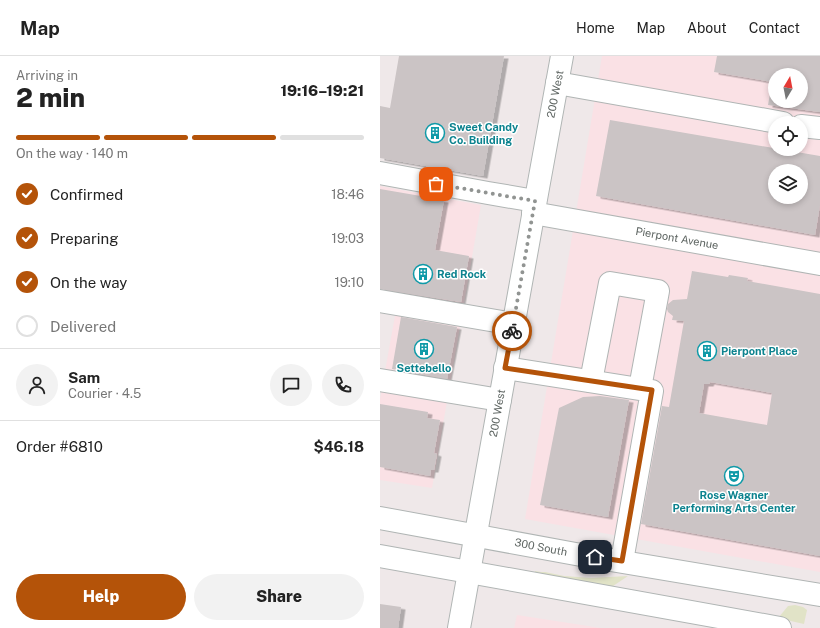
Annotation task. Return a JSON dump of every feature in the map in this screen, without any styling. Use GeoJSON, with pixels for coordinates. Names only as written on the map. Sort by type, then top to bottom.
{"type":"FeatureCollection","features":[{"type":"Feature","properties":{"kind":"street","name":"200 West"},"geometry":{"type":"LineString","coordinates":[[459,628],[562,56]]}},
{"type":"Feature","properties":{"kind":"street"},"geometry":{"type":"LineString","coordinates":[[557,83],[768,120]]}},
{"type":"Feature","properties":{"kind":"street"},"geometry":{"type":"LineString","coordinates":[[808,127],[820,128]]}},
{"type":"Feature","properties":{"kind":"street","name":"Pierpont Avenue"},"geometry":{"type":"LineString","coordinates":[[380,173],[488,193],[534,207],[820,264]]}},
{"type":"Feature","properties":{"kind":"street"},"geometry":{"type":"LineString","coordinates":[[591,381],[610,283],[658,291],[640,388]]}},
{"type":"Feature","properties":{"kind":"street"},"geometry":{"type":"LineString","coordinates":[[380,301],[514,324]]}},
{"type":"Feature","properties":{"kind":"street"},"geometry":{"type":"LineString","coordinates":[[505,368],[652,390],[622,561]]}},
{"type":"Feature","properties":{"kind":"street"},"geometry":{"type":"LineString","coordinates":[[380,380],[500,400]]}},
{"type":"Feature","properties":{"kind":"street","name":"300 South"},"geometry":{"type":"LineString","coordinates":[[380,518],[820,595]]}},
{"type":"Feature","properties":{"kind":"street"},"geometry":{"type":"LineString","coordinates":[[380,556],[769,627]]}},
{"type":"Feature","properties":{"kind":"shaded area"},"geometry":{"type":"Polygon","coordinates":[[[602,56],[820,56],[820,572],[525,519],[602,56]]]}},
{"type":"Feature","properties":{"kind":"shaded area"},"geometry":{"type":"Polygon","coordinates":[[[380,186],[481,205],[432,488],[380,480],[380,399],[398,299],[380,296],[380,186]]]}},
{"type":"Feature","properties":{"kind":"shaded area"},"geometry":{"type":"Polygon","coordinates":[[[517,615],[601,628],[514,628],[517,615]]]}},
{"type":"Feature","properties":{"kind":"green space"},"geometry":{"type":"Polygon","coordinates":[[[535,571],[564,576],[591,578],[628,576],[610,588],[535,577],[535,571]]]}},
{"type":"Feature","properties":{"kind":"green space"},"geometry":{"type":"Polygon","coordinates":[[[795,605],[803,607],[807,610],[804,624],[779,617],[788,606],[795,605]]]}},
{"type":"Feature","properties":{"kind":"building","name":"Sweet Candy Co. Building"},"geometry":{"type":"Polygon","coordinates":[[[399,56],[504,56],[483,176],[380,158],[380,106],[390,108],[399,56]]]}},
{"type":"Feature","properties":{"kind":"building"},"geometry":{"type":"Polygon","coordinates":[[[717,56],[820,56],[820,112],[790,108],[808,108],[808,68],[768,68],[768,81],[714,72],[717,56]]]}},
{"type":"Feature","properties":{"kind":"building"},"geometry":{"type":"Polygon","coordinates":[[[610,120],[768,147],[768,156],[808,156],[808,154],[820,156],[820,205],[815,235],[596,196],[610,120]]]}},
{"type":"Feature","properties":{"kind":"building"},"geometry":{"type":"Polygon","coordinates":[[[380,189],[444,200],[435,250],[469,256],[461,302],[380,289],[380,189]]]}},
{"type":"Feature","properties":{"kind":"building"},"geometry":{"type":"Polygon","coordinates":[[[692,271],[728,277],[729,275],[748,278],[747,281],[820,294],[820,556],[641,524],[662,406],[669,407],[684,321],[672,320],[673,316],[667,309],[668,304],[673,300],[687,299],[692,271]],[[710,382],[709,384],[704,384],[699,413],[767,425],[772,393],[710,382]]]}},
{"type":"Feature","properties":{"kind":"building","name":"Settebello"},"geometry":{"type":"Polygon","coordinates":[[[401,317],[457,327],[447,379],[392,369],[401,317]]]}},
{"type":"Feature","properties":{"kind":"building"},"geometry":{"type":"Polygon","coordinates":[[[600,396],[629,400],[608,517],[540,505],[559,408],[583,397],[600,396]]]}},
{"type":"Feature","properties":{"kind":"building"},"geometry":{"type":"Polygon","coordinates":[[[380,404],[428,412],[427,418],[440,420],[434,453],[437,454],[434,470],[431,470],[430,476],[380,467],[380,404]]]}},
{"type":"Feature","properties":{"kind":"building"},"geometry":{"type":"Polygon","coordinates":[[[380,604],[401,607],[398,628],[380,628],[380,604]]]}},
{"type":"Feature","properties":{"kind":"way so far"},"geometry":{"type":"LineString","coordinates":[[436,184],[535,201],[512,331]]}},
{"type":"Feature","properties":{"kind":"place","name":"Sweet Candy Co. Building"},"geometry":{"type":"Point","coordinates":[435,133]}},
{"type":"Feature","properties":{"kind":"place","name":"Red Rock"},"geometry":{"type":"Point","coordinates":[423,274]}},
{"type":"Feature","properties":{"kind":"place","name":"Settebello"},"geometry":{"type":"Point","coordinates":[424,349]}},
{"type":"Feature","properties":{"kind":"place","name":"Pierpont Place"},"geometry":{"type":"Point","coordinates":[707,351]}},
{"type":"Feature","properties":{"kind":"place","name":"Rose Wagner Performing Arts Center"},"geometry":{"type":"Point","coordinates":[734,476]}},
{"type":"Feature","properties":{"kind":"route"},"geometry":{"type":"LineString","coordinates":[[512,331],[505,368],[652,390],[622,561],[595,557]]}}]}
